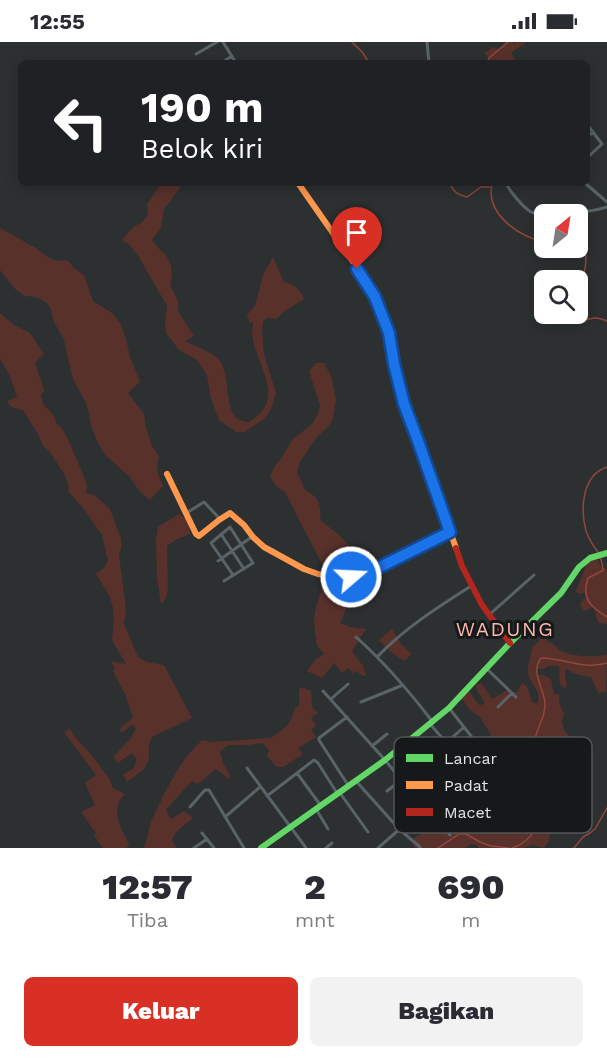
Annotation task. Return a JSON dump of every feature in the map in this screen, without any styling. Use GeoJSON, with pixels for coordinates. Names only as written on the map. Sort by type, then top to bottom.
{"type":"FeatureCollection","features":[{"type":"Feature","properties":{"kind":"street"},"geometry":{"type":"LineString","coordinates":[[196,54],[217,42]]}},
{"type":"Feature","properties":{"kind":"street"},"geometry":{"type":"LineString","coordinates":[[224,42],[234,60]]}},
{"type":"Feature","properties":{"kind":"street"},"geometry":{"type":"LineString","coordinates":[[427,42],[429,60]]}},
{"type":"Feature","properties":{"kind":"street"},"geometry":{"type":"LineString","coordinates":[[226,60],[232,56]]}},
{"type":"Feature","properties":{"kind":"street"},"geometry":{"type":"LineString","coordinates":[[590,128],[602,144],[590,155]]}},
{"type":"Feature","properties":{"kind":"street"},"geometry":{"type":"LineString","coordinates":[[300,186],[364,279],[381,311],[390,334],[394,364],[404,404],[462,566],[489,615],[510,643]]}},
{"type":"Feature","properties":{"kind":"street"},"geometry":{"type":"LineString","coordinates":[[508,186],[528,210],[534,213],[562,214],[607,207]]}},
{"type":"Feature","properties":{"kind":"street"},"geometry":{"type":"LineString","coordinates":[[588,186],[607,202]]}},
{"type":"Feature","properties":{"kind":"street"},"geometry":{"type":"LineString","coordinates":[[167,474],[197,536],[230,513],[264,547],[318,574],[341,578],[351,577],[376,569],[450,532]]}},
{"type":"Feature","properties":{"kind":"street"},"geometry":{"type":"LineString","coordinates":[[185,514],[204,502],[220,519]]}},
{"type":"Feature","properties":{"kind":"street"},"geometry":{"type":"LineString","coordinates":[[224,581],[253,563],[230,527],[211,543],[233,575]]}},
{"type":"Feature","properties":{"kind":"street"},"geometry":{"type":"LineString","coordinates":[[221,534],[244,569]]}},
{"type":"Feature","properties":{"kind":"street"},"geometry":{"type":"LineString","coordinates":[[220,559],[253,536]]}},
{"type":"Feature","properties":{"kind":"street"},"geometry":{"type":"LineString","coordinates":[[414,737],[449,708],[561,593],[579,567],[590,558],[604,553]]}},
{"type":"Feature","properties":{"kind":"street"},"geometry":{"type":"LineString","coordinates":[[489,615],[534,575]]}},
{"type":"Feature","properties":{"kind":"street"},"geometry":{"type":"LineString","coordinates":[[378,656],[421,618],[471,586]]}},
{"type":"Feature","properties":{"kind":"street"},"geometry":{"type":"LineString","coordinates":[[356,637],[378,656],[403,685],[442,737]]}},
{"type":"Feature","properties":{"kind":"street"},"geometry":{"type":"LineString","coordinates":[[487,669],[516,697]]}},
{"type":"Feature","properties":{"kind":"street"},"geometry":{"type":"LineString","coordinates":[[331,699],[348,684]]}},
{"type":"Feature","properties":{"kind":"street"},"geometry":{"type":"LineString","coordinates":[[361,702],[403,685]]}},
{"type":"Feature","properties":{"kind":"street"},"geometry":{"type":"LineString","coordinates":[[323,691],[394,771]]}},
{"type":"Feature","properties":{"kind":"street"},"geometry":{"type":"LineString","coordinates":[[498,708],[512,693]]}},
{"type":"Feature","properties":{"kind":"street"},"geometry":{"type":"LineString","coordinates":[[449,708],[472,737]]}},
{"type":"Feature","properties":{"kind":"street"},"geometry":{"type":"LineString","coordinates":[[347,717],[319,740],[348,786]]}},
{"type":"Feature","properties":{"kind":"street"},"geometry":{"type":"LineString","coordinates":[[453,737],[464,727]]}},
{"type":"Feature","properties":{"kind":"street"},"geometry":{"type":"LineString","coordinates":[[372,746],[387,734]]}},
{"type":"Feature","properties":{"kind":"street"},"geometry":{"type":"LineString","coordinates":[[261,848],[394,753]]}},
{"type":"Feature","properties":{"kind":"street"},"geometry":{"type":"LineString","coordinates":[[267,796],[311,761],[316,760],[369,832]]}},
{"type":"Feature","properties":{"kind":"street"},"geometry":{"type":"LineString","coordinates":[[247,768],[305,848]]}},
{"type":"Feature","properties":{"kind":"street"},"geometry":{"type":"LineString","coordinates":[[297,773],[328,829]]}},
{"type":"Feature","properties":{"kind":"street"},"geometry":{"type":"LineString","coordinates":[[356,781],[394,824]]}},
{"type":"Feature","properties":{"kind":"street"},"geometry":{"type":"LineString","coordinates":[[225,817],[260,786]]}},
{"type":"Feature","properties":{"kind":"street"},"geometry":{"type":"LineString","coordinates":[[387,791],[394,786]]}},
{"type":"Feature","properties":{"kind":"street"},"geometry":{"type":"LineString","coordinates":[[190,807],[207,789],[213,795],[244,848]]}},
{"type":"Feature","properties":{"kind":"street"},"geometry":{"type":"LineString","coordinates":[[202,833],[214,848]]}},
{"type":"Feature","properties":{"kind":"street"},"geometry":{"type":"LineString","coordinates":[[378,848],[396,833]]}},
{"type":"Feature","properties":{"kind":"street"},"geometry":{"type":"LineString","coordinates":[[403,833],[420,847]]}},
{"type":"Feature","properties":{"kind":"street"},"geometry":{"type":"LineString","coordinates":[[194,848],[207,839]]}},
{"type":"Feature","properties":{"kind":"street"},"geometry":{"type":"LineString","coordinates":[[326,848],[332,843]]}},
{"type":"Feature","properties":{"kind":"shaded area"},"geometry":{"type":"Polygon","coordinates":[[[508,42],[514,44],[526,42],[511,53],[515,60],[488,60],[484,53],[493,47],[499,50],[508,42]]]}},
{"type":"Feature","properties":{"kind":"shaded area"},"geometry":{"type":"Polygon","coordinates":[[[160,186],[180,186],[164,209],[161,227],[152,240],[166,255],[171,266],[170,285],[178,301],[178,311],[194,336],[185,341],[219,360],[225,374],[231,408],[239,420],[248,422],[259,414],[268,397],[266,378],[253,341],[253,323],[249,322],[247,315],[255,306],[263,275],[273,257],[284,282],[291,284],[301,292],[304,299],[282,313],[277,319],[267,318],[263,321],[264,354],[276,393],[271,409],[265,418],[245,432],[236,432],[219,420],[211,399],[207,375],[197,360],[179,350],[166,333],[167,306],[139,257],[130,245],[122,240],[148,215],[147,204],[160,186]]]}},
{"type":"Feature","properties":{"kind":"shaded area"},"geometry":{"type":"Polygon","coordinates":[[[0,228],[49,258],[56,261],[67,260],[84,275],[93,301],[112,313],[120,323],[140,382],[128,393],[144,414],[152,446],[159,457],[157,469],[163,486],[150,500],[140,492],[129,476],[105,455],[97,441],[85,401],[73,379],[64,340],[53,320],[51,309],[46,302],[36,297],[25,296],[16,290],[0,270],[0,228]]]}},
{"type":"Feature","properties":{"kind":"shaded area"},"geometry":{"type":"Polygon","coordinates":[[[0,313],[14,325],[30,333],[44,354],[35,363],[44,390],[41,396],[43,404],[55,417],[56,423],[68,439],[87,484],[86,493],[94,495],[110,509],[121,539],[119,555],[126,609],[124,624],[138,657],[147,662],[164,665],[192,718],[152,737],[149,744],[149,759],[144,769],[127,782],[123,774],[133,769],[137,760],[132,753],[118,763],[113,757],[131,738],[136,728],[132,725],[121,733],[120,728],[133,718],[111,661],[126,664],[112,640],[113,608],[110,597],[96,574],[104,568],[108,561],[102,535],[69,492],[63,472],[43,446],[23,410],[11,407],[7,401],[17,397],[10,376],[0,358],[0,313]]]}},
{"type":"Feature","properties":{"kind":"shaded area"},"geometry":{"type":"Polygon","coordinates":[[[316,363],[324,363],[331,376],[336,400],[333,418],[300,462],[297,472],[305,490],[318,502],[320,520],[338,534],[360,558],[356,576],[362,580],[368,577],[371,583],[348,605],[340,623],[366,629],[352,651],[363,666],[366,675],[363,676],[357,671],[353,673],[348,668],[342,673],[334,663],[322,678],[307,671],[316,659],[324,654],[317,646],[314,623],[323,584],[324,568],[285,492],[276,486],[270,477],[292,440],[312,424],[318,414],[320,405],[309,371],[316,363]]]}},
{"type":"Feature","properties":{"kind":"shaded area"},"geometry":{"type":"Polygon","coordinates":[[[179,514],[187,520],[190,534],[167,546],[168,589],[166,598],[161,604],[157,577],[158,527],[179,514]]]}},
{"type":"Feature","properties":{"kind":"shaded area"},"geometry":{"type":"Polygon","coordinates":[[[597,559],[601,567],[607,569],[607,624],[599,623],[593,607],[584,611],[580,605],[583,599],[587,599],[586,592],[580,594],[576,592],[588,560],[597,559]]]}},
{"type":"Feature","properties":{"kind":"shaded area"},"geometry":{"type":"Polygon","coordinates":[[[392,629],[401,644],[412,654],[404,661],[379,640],[392,629]]]}},
{"type":"Feature","properties":{"kind":"shaded area"},"geometry":{"type":"Polygon","coordinates":[[[544,636],[548,642],[568,654],[607,655],[606,692],[598,693],[591,677],[571,672],[565,668],[567,685],[564,688],[560,684],[559,666],[536,669],[537,675],[551,679],[554,694],[560,695],[559,702],[564,714],[562,721],[564,730],[570,737],[491,737],[480,717],[470,710],[459,695],[469,691],[479,705],[485,704],[476,685],[481,683],[492,699],[507,690],[517,692],[522,683],[527,686],[532,702],[537,704],[538,692],[529,677],[528,670],[532,647],[544,636]]]}},
{"type":"Feature","properties":{"kind":"shaded area"},"geometry":{"type":"Polygon","coordinates":[[[300,687],[311,691],[312,707],[318,713],[311,718],[316,725],[311,730],[316,737],[298,748],[303,754],[283,767],[277,767],[267,756],[269,750],[262,743],[228,745],[220,751],[223,763],[230,775],[229,779],[216,769],[198,784],[192,781],[166,810],[171,819],[184,811],[193,818],[177,831],[172,839],[176,848],[144,848],[151,822],[164,794],[178,769],[195,747],[202,740],[211,742],[271,738],[287,726],[299,705],[300,687]]]}},
{"type":"Feature","properties":{"kind":"shaded area"},"geometry":{"type":"Polygon","coordinates":[[[70,729],[110,780],[113,788],[125,794],[120,800],[117,812],[129,844],[127,848],[103,848],[94,835],[96,833],[81,812],[95,805],[85,783],[96,775],[64,732],[70,729]]]}},
{"type":"Feature","properties":{"kind":"shaded area"},"geometry":{"type":"Polygon","coordinates":[[[551,833],[544,848],[533,845],[523,848],[479,848],[477,845],[470,844],[466,848],[415,848],[412,841],[422,834],[551,833]]]}},
{"type":"Feature","properties":{"kind":"waterway"},"geometry":{"type":"LineString","coordinates":[[352,42],[367,60]]}},
{"type":"Feature","properties":{"kind":"waterway"},"geometry":{"type":"LineString","coordinates":[[488,60],[508,42]]}},
{"type":"Feature","properties":{"kind":"waterway"},"geometry":{"type":"LineString","coordinates":[[452,186],[456,193],[467,197],[481,187],[489,187]]}},
{"type":"Feature","properties":{"kind":"waterway"},"geometry":{"type":"LineString","coordinates":[[492,186],[491,194],[499,214],[514,229],[534,239]]}},
{"type":"Feature","properties":{"kind":"waterway"},"geometry":{"type":"LineString","coordinates":[[585,270],[586,258]]}},
{"type":"Feature","properties":{"kind":"waterway"},"geometry":{"type":"LineString","coordinates":[[588,319],[600,318],[607,321]]}},
{"type":"Feature","properties":{"kind":"waterway"},"geometry":{"type":"LineString","coordinates":[[598,552],[586,531],[583,503],[592,477],[607,467]]}},
{"type":"Feature","properties":{"kind":"waterway"},"geometry":{"type":"LineString","coordinates":[[600,557],[603,571]]}},
{"type":"Feature","properties":{"kind":"waterway"},"geometry":{"type":"LineString","coordinates":[[602,571],[588,578],[586,592],[592,606],[607,617]]}},
{"type":"Feature","properties":{"kind":"waterway"},"geometry":{"type":"LineString","coordinates":[[535,737],[545,708],[537,674],[541,658],[590,665],[607,663]]}},
{"type":"Feature","properties":{"kind":"waterway"},"geometry":{"type":"LineString","coordinates":[[592,831],[607,808]]}},
{"type":"Feature","properties":{"kind":"waterway"},"geometry":{"type":"LineString","coordinates":[[512,848],[523,843],[533,833]]}},
{"type":"Feature","properties":{"kind":"waterway"},"geometry":{"type":"LineString","coordinates":[[574,848],[583,837],[590,833]]}},
{"type":"Feature","properties":{"kind":"waterway"},"geometry":{"type":"LineString","coordinates":[[438,848],[459,834],[466,834],[491,846],[509,848]]}},
{"type":"Feature","properties":{"kind":"traffic: fast"},"geometry":{"type":"LineString","coordinates":[[413,737],[449,708],[561,593],[579,567],[590,558],[607,553]]}},
{"type":"Feature","properties":{"kind":"traffic: fast"},"geometry":{"type":"LineString","coordinates":[[261,848],[394,753]]}},
{"type":"Feature","properties":{"kind":"traffic: slow"},"geometry":{"type":"LineString","coordinates":[[300,186],[375,297],[389,333],[404,404],[456,548]]}},
{"type":"Feature","properties":{"kind":"traffic: slow"},"geometry":{"type":"LineString","coordinates":[[167,474],[199,536],[230,513],[264,547],[318,574],[341,578],[351,577],[376,569],[450,532]]}},
{"type":"Feature","properties":{"kind":"traffic: jam"},"geometry":{"type":"LineString","coordinates":[[456,548],[462,566],[482,605],[510,643]]}},
{"type":"Feature","properties":{"kind":"district","name":"WADUNG"},"geometry":{"type":"Point","coordinates":[505,629]}},
{"type":"Feature","properties":{"kind":"route"},"geometry":{"type":"LineString","coordinates":[[351,577],[376,569],[450,532],[400,392],[389,333],[375,297],[357,269]]}}]}
